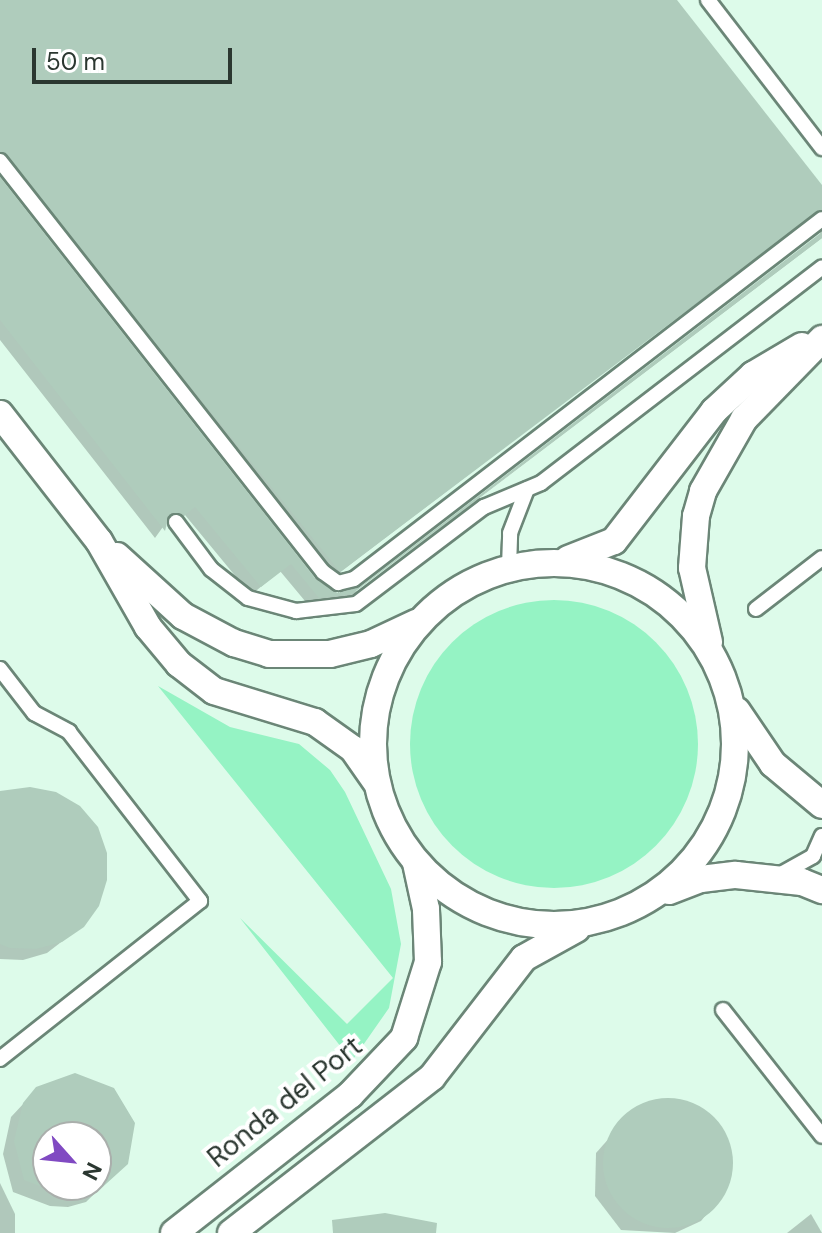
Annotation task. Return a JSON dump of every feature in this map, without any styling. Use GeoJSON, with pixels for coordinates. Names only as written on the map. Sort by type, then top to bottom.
{"type":"FeatureCollection","features":[{"type":"Feature","properties":{"kind":"street"},"geometry":{"type":"LineString","coordinates":[[381,792],[374,756],[377,703],[394,658],[418,622],[447,596],[509,567],[585,556],[614,541],[714,411],[753,375],[822,336]]}},
{"type":"Feature","properties":{"kind":"street"},"geometry":{"type":"LineString","coordinates":[[814,798],[755,744],[729,697],[714,661],[692,568],[696,516],[703,491],[744,419],[822,336]]}},
{"type":"Feature","properties":{"kind":"street"},"geometry":{"type":"LineString","coordinates":[[0,414],[99,541],[148,627],[193,678],[233,699],[315,722],[353,749],[381,792],[416,863],[449,894],[509,921],[586,924]]}},
{"type":"Feature","properties":{"kind":"street"},"geometry":{"type":"LineString","coordinates":[[99,541],[183,616],[234,643],[269,654],[330,654],[371,644],[418,622]]}},
{"type":"Feature","properties":{"kind":"street"},"geometry":{"type":"LineString","coordinates":[[559,561],[607,570],[660,597],[714,661]]}},
{"type":"Feature","properties":{"kind":"street"},"geometry":{"type":"LineString","coordinates":[[655,897],[702,850],[724,807],[735,769],[729,697]]}},
{"type":"Feature","properties":{"kind":"street","name":"Ronda del Port"},"geometry":{"type":"LineString","coordinates":[[174,1233],[350,1095],[404,1038],[428,962],[426,909],[416,863]]}},
{"type":"Feature","properties":{"kind":"street"},"geometry":{"type":"LineString","coordinates":[[231,1233],[432,1077],[524,958],[586,924],[701,879],[771,877],[822,890]]}},
{"type":"Feature","properties":{"kind":"lane"},"geometry":{"type":"LineString","coordinates":[[708,0],[822,148]]}},
{"type":"Feature","properties":{"kind":"lane"},"geometry":{"type":"LineString","coordinates":[[0,161],[323,572],[338,583],[354,579],[822,219]]}},
{"type":"Feature","properties":{"kind":"lane"},"geometry":{"type":"LineString","coordinates":[[176,522],[211,569],[248,598],[296,611],[324,611],[369,597],[484,507],[527,489],[822,267]]}},
{"type":"Feature","properties":{"kind":"lane"},"geometry":{"type":"LineString","coordinates":[[509,567],[510,533],[527,489]]}},
{"type":"Feature","properties":{"kind":"lane"},"geometry":{"type":"LineString","coordinates":[[756,609],[822,558]]}},
{"type":"Feature","properties":{"kind":"lane"},"geometry":{"type":"LineString","coordinates":[[0,669],[34,713],[69,732],[200,901],[0,1059]]}},
{"type":"Feature","properties":{"kind":"lane"},"geometry":{"type":"LineString","coordinates":[[814,798],[822,820]]}},
{"type":"Feature","properties":{"kind":"lane"},"geometry":{"type":"LineString","coordinates":[[771,877],[813,856],[822,836]]}},
{"type":"Feature","properties":{"kind":"lane"},"geometry":{"type":"LineString","coordinates":[[723,1010],[820,1128]]}},
{"type":"Feature","properties":{"kind":"green space"},"geometry":{"type":"Polygon","coordinates":[[[554,600],[582,603],[609,611],[656,642],[687,689],[695,716],[698,744],[695,772],[687,799],[656,846],[609,877],[582,885],[554,888],[526,885],[499,877],[452,846],[421,799],[413,772],[410,744],[413,716],[421,689],[452,642],[499,611],[526,603],[554,600]]]}},
{"type":"Feature","properties":{"kind":"green space"},"geometry":{"type":"Polygon","coordinates":[[[158,686],[230,727],[299,744],[330,770],[345,792],[391,889],[401,944],[389,1008],[352,1061],[240,918],[347,1024],[393,978],[158,686]]]}},
{"type":"Feature","properties":{"kind":"building"},"geometry":{"type":"Polygon","coordinates":[[[0,0],[677,0],[822,185],[822,209],[340,572],[0,151],[0,0]]]}},
{"type":"Feature","properties":{"kind":"building"},"geometry":{"type":"Polygon","coordinates":[[[0,177],[315,578],[337,593],[360,587],[822,232],[822,238],[352,594],[319,598],[291,564],[261,587],[195,507],[184,516],[169,515],[165,531],[0,320],[0,177]]]}},
{"type":"Feature","properties":{"kind":"building"},"geometry":{"type":"Polygon","coordinates":[[[30,787],[56,792],[80,806],[98,827],[107,853],[107,880],[99,906],[84,927],[62,942],[36,949],[10,948],[0,944],[0,791],[30,787]]]}},
{"type":"Feature","properties":{"kind":"building"},"geometry":{"type":"Polygon","coordinates":[[[75,1073],[114,1088],[135,1123],[128,1164],[112,1178],[112,1121],[32,1121],[32,1183],[24,1180],[14,1141],[23,1103],[36,1087],[75,1073]]]}},
{"type":"Feature","properties":{"kind":"building"},"geometry":{"type":"Polygon","coordinates":[[[668,1098],[693,1103],[714,1117],[728,1138],[733,1163],[728,1188],[714,1209],[693,1223],[668,1228],[643,1223],[622,1209],[608,1188],[603,1163],[608,1138],[622,1117],[643,1103],[668,1098]]]}},
{"type":"Feature","properties":{"kind":"building"},"geometry":{"type":"Polygon","coordinates":[[[385,1213],[437,1223],[436,1233],[333,1233],[332,1220],[385,1213]]]}}]}
